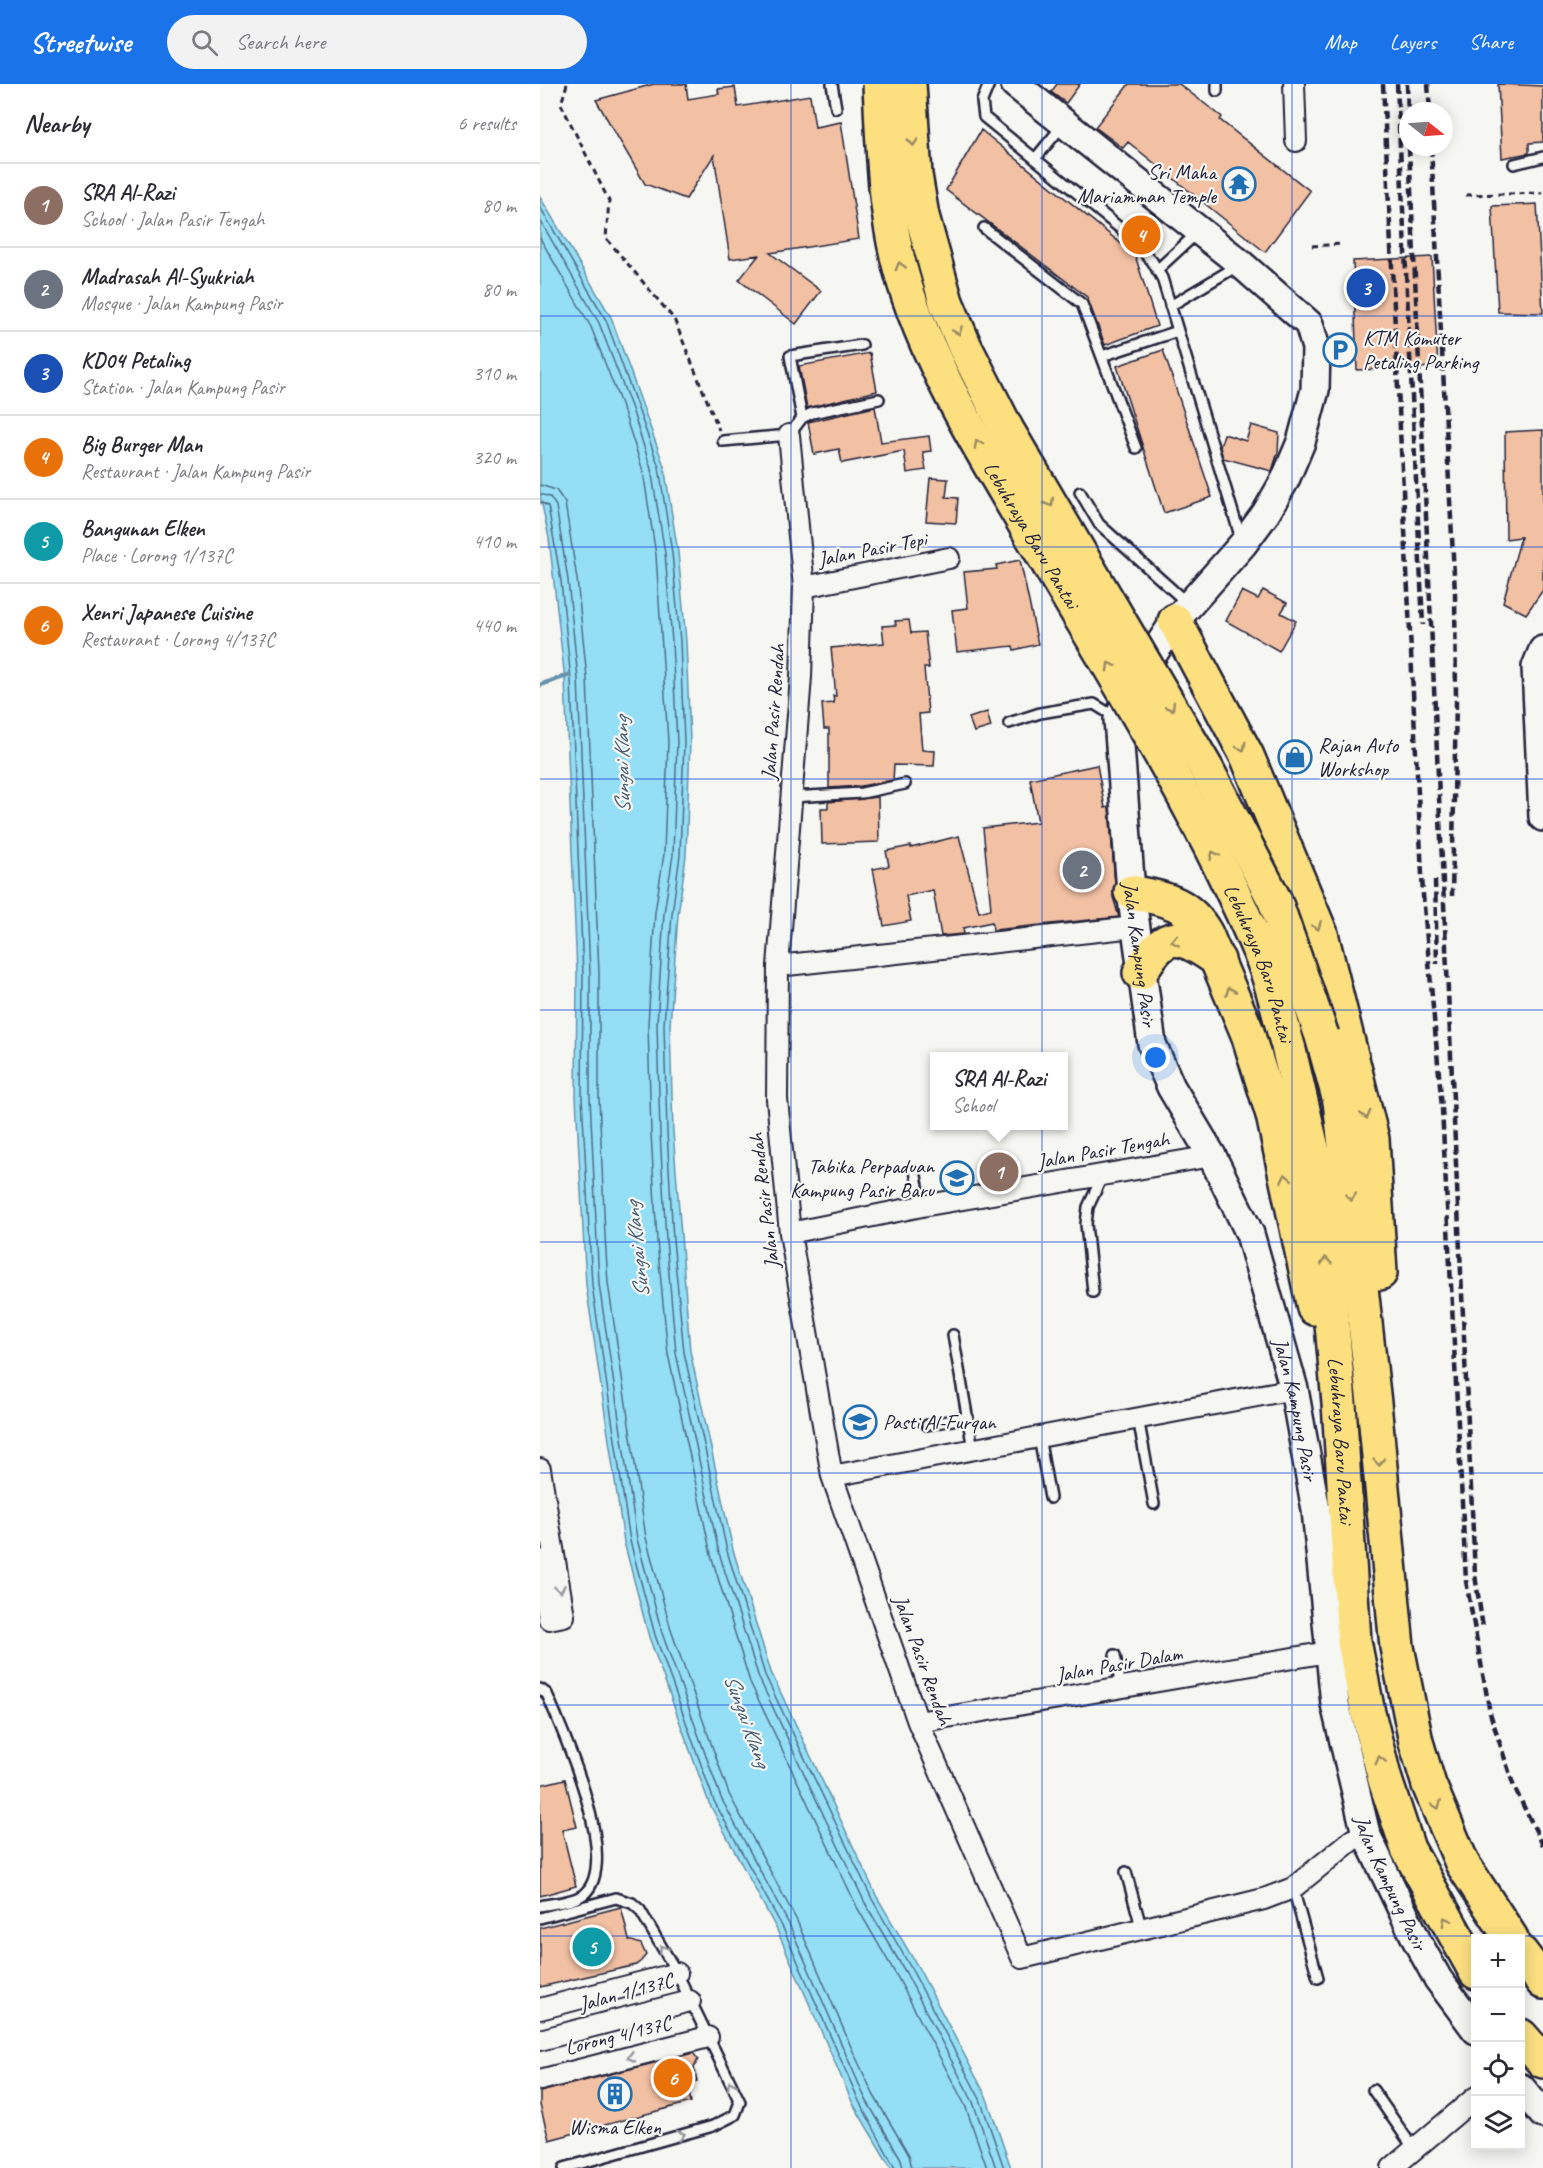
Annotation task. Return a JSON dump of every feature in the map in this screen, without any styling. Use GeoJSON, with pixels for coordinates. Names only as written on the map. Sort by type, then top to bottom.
{"type":"FeatureCollection","features":[{"type":"Feature","properties":{"kind":"highway","name":"Lebuhraya Baru Pantai"},"geometry":{"type":"LineString","coordinates":[[880,84],[884,180],[891,226],[901,270],[916,316],[983,454],[1182,788],[1262,957],[1288,1046],[1319,1178],[1339,1403],[1354,1641],[1368,1713],[1385,1780],[1408,1849],[1471,1963]]}},
{"type":"Feature","properties":{"kind":"highway","name":"Lebuhraya Baru Pantai"},"geometry":{"type":"LineString","coordinates":[[909,84],[915,175],[922,216],[946,302],[1006,430],[1206,768],[1270,891],[1322,1036],[1340,1101],[1374,1403],[1397,1647],[1416,1742],[1429,1785],[1462,1863],[1508,1934]]}},
{"type":"Feature","properties":{"kind":"highway"},"geometry":{"type":"LineString","coordinates":[[1182,613],[1247,756],[1321,934],[1372,1139],[1384,1330],[1374,1403]]}},
{"type":"Feature","properties":{"kind":"highway"},"geometry":{"type":"LineString","coordinates":[[1131,892],[1161,898],[1186,908],[1198,920],[1218,960],[1248,1034],[1273,1115],[1306,1276],[1339,1403]]}},
{"type":"Feature","properties":{"kind":"highway"},"geometry":{"type":"LineString","coordinates":[[1140,973],[1158,946],[1174,939],[1191,942],[1218,960]]}},
{"type":"Feature","properties":{"kind":"highway"},"geometry":{"type":"LineString","coordinates":[[1525,1958],[1543,1982]]}},
{"type":"Feature","properties":{"kind":"highway"},"geometry":{"type":"LineString","coordinates":[[1525,2041],[1543,2061]]}},
{"type":"Feature","properties":{"kind":"street"},"geometry":{"type":"LineString","coordinates":[[1015,84],[1241,264],[1309,324],[1315,342],[1315,390],[1301,442],[1286,480],[1266,513],[1243,544],[1182,613],[1142,671],[1118,719]]}},
{"type":"Feature","properties":{"kind":"street"},"geometry":{"type":"LineString","coordinates":[[1294,84],[1296,141]]}},
{"type":"Feature","properties":{"kind":"street","name":"Jalan Pasir Rendah"},"geometry":{"type":"LineString","coordinates":[[789,435],[804,587],[801,676],[778,966],[777,1099],[790,1233],[832,1476],[918,1722],[1022,1959],[1142,1930]]}},
{"type":"Feature","properties":{"kind":"street","name":"Jalan Pasir Tepi"},"geometry":{"type":"LineString","coordinates":[[804,587],[949,558]]}},
{"type":"Feature","properties":{"kind":"street"},"geometry":{"type":"LineString","coordinates":[[1543,650],[1536,667],[1543,818]]}},
{"type":"Feature","properties":{"kind":"street","name":"Jalan Kampung Pasir"},"geometry":{"type":"LineString","coordinates":[[1118,719],[1131,892],[1140,973],[1152,1044],[1171,1087],[1212,1156],[1250,1234],[1294,1389],[1316,1510],[1328,1652],[1337,1715],[1366,1834],[1417,1941],[1438,1979],[1471,2023]]}},
{"type":"Feature","properties":{"kind":"street"},"geometry":{"type":"LineString","coordinates":[[778,966],[1135,927]]}},
{"type":"Feature","properties":{"kind":"street","name":"Jalan Pasir Tengah"},"geometry":{"type":"LineString","coordinates":[[790,1233],[922,1206],[1212,1156]]}},
{"type":"Feature","properties":{"kind":"street"},"geometry":{"type":"LineString","coordinates":[[832,1476],[1294,1389]]}},
{"type":"Feature","properties":{"kind":"street"},"geometry":{"type":"LineString","coordinates":[[540,1469],[564,1616],[545,1619],[540,1560]]}},
{"type":"Feature","properties":{"kind":"street","name":"Jalan Pasir Dalam"},"geometry":{"type":"LineString","coordinates":[[918,1722],[1328,1652]]}},
{"type":"Feature","properties":{"kind":"street"},"geometry":{"type":"LineString","coordinates":[[1142,1930],[1263,1899],[1293,1888],[1352,1840],[1366,1834]]}},
{"type":"Feature","properties":{"kind":"street"},"geometry":{"type":"LineString","coordinates":[[540,2009],[677,1973]]}},
{"type":"Feature","properties":{"kind":"street","name":"Jalan 1/137C"},"geometry":{"type":"LineString","coordinates":[[540,2040],[690,2001]]}},
{"type":"Feature","properties":{"kind":"street","name":"Lorong 4/137C"},"geometry":{"type":"LineString","coordinates":[[540,2080],[708,2037]]}},
{"type":"Feature","properties":{"kind":"street"},"geometry":{"type":"LineString","coordinates":[[1525,2093],[1543,2114]]}},
{"type":"Feature","properties":{"kind":"street"},"geometry":{"type":"LineString","coordinates":[[1392,2168],[1471,2101]]}},
{"type":"Feature","properties":{"kind":"lane"},"geometry":{"type":"LineString","coordinates":[[832,84],[836,108]]}},
{"type":"Feature","properties":{"kind":"lane"},"geometry":{"type":"LineString","coordinates":[[989,84],[982,101],[984,117],[1138,244],[1157,270],[1243,544]]}},
{"type":"Feature","properties":{"kind":"lane"},"geometry":{"type":"LineString","coordinates":[[1035,159],[1065,122]]}},
{"type":"Feature","properties":{"kind":"lane"},"geometry":{"type":"LineString","coordinates":[[1514,164],[1543,157]]}},
{"type":"Feature","properties":{"kind":"lane"},"geometry":{"type":"LineString","coordinates":[[984,228],[1080,301],[1136,448]]}},
{"type":"Feature","properties":{"kind":"lane"},"geometry":{"type":"LineString","coordinates":[[1157,270],[1199,231]]}},
{"type":"Feature","properties":{"kind":"lane"},"geometry":{"type":"LineString","coordinates":[[1170,306],[1241,264]]}},
{"type":"Feature","properties":{"kind":"lane"},"geometry":{"type":"LineString","coordinates":[[1102,356],[1178,331]]}},
{"type":"Feature","properties":{"kind":"lane"},"geometry":{"type":"LineString","coordinates":[[802,418],[790,356],[862,345]]}},
{"type":"Feature","properties":{"kind":"lane"},"geometry":{"type":"LineString","coordinates":[[723,441],[789,435],[802,418],[812,412],[879,399]]}},
{"type":"Feature","properties":{"kind":"lane"},"geometry":{"type":"LineString","coordinates":[[1080,492],[1099,524],[1182,613]]}},
{"type":"Feature","properties":{"kind":"lane"},"geometry":{"type":"LineString","coordinates":[[1009,723],[1040,713],[1094,704],[1118,719]]}},
{"type":"Feature","properties":{"kind":"lane"},"geometry":{"type":"LineString","coordinates":[[791,797],[862,793],[905,784]]}},
{"type":"Feature","properties":{"kind":"lane"},"geometry":{"type":"LineString","coordinates":[[915,1171],[922,1206]]}},
{"type":"Feature","properties":{"kind":"lane"},"geometry":{"type":"LineString","coordinates":[[1093,1292],[1086,1224],[1088,1207],[1103,1174]]}},
{"type":"Feature","properties":{"kind":"lane"},"geometry":{"type":"LineString","coordinates":[[953,1335],[974,1449]]}},
{"type":"Feature","properties":{"kind":"lane"},"geometry":{"type":"LineString","coordinates":[[927,1425],[968,1417]]}},
{"type":"Feature","properties":{"kind":"lane"},"geometry":{"type":"LineString","coordinates":[[1138,1418],[1154,1504]]}},
{"type":"Feature","properties":{"kind":"lane"},"geometry":{"type":"LineString","coordinates":[[1039,1437],[1050,1498]]}},
{"type":"Feature","properties":{"kind":"lane"},"geometry":{"type":"LineString","coordinates":[[1115,1655],[1121,1688]]}},
{"type":"Feature","properties":{"kind":"lane"},"geometry":{"type":"LineString","coordinates":[[540,1689],[547,1694],[580,1775],[597,1845],[594,1884],[583,1896],[540,1906]]}},
{"type":"Feature","properties":{"kind":"lane"},"geometry":{"type":"LineString","coordinates":[[1126,1872],[1142,1930]]}},
{"type":"Feature","properties":{"kind":"lane"},"geometry":{"type":"LineString","coordinates":[[1293,1888],[1318,1978]]}},
{"type":"Feature","properties":{"kind":"lane"},"geometry":{"type":"LineString","coordinates":[[540,1918],[616,1898],[632,1903],[640,1910],[677,1973],[740,2102],[735,2115],[713,2126],[564,2168]]}},
{"type":"Feature","properties":{"kind":"lane"},"geometry":{"type":"LineString","coordinates":[[1373,2090],[1414,2149]]}},
{"type":"Feature","properties":{"kind":"path"},"geometry":{"type":"LineString","coordinates":[[567,84],[561,104],[609,201],[606,238],[674,319],[723,441]]}},
{"type":"Feature","properties":{"kind":"path"},"geometry":{"type":"LineString","coordinates":[[1466,195],[1543,193]]}},
{"type":"Feature","properties":{"kind":"path"},"geometry":{"type":"LineString","coordinates":[[1312,246],[1342,244]]}},
{"type":"Feature","properties":{"kind":"water","name":"Sungai Klang"},"geometry":{"type":"Polygon","coordinates":[[[540,197],[611,317],[664,466],[678,552],[686,641],[690,741],[686,856],[678,915],[670,1025],[673,1132],[690,1351],[733,1550],[771,1672],[877,1897],[918,1967],[986,2096],[1011,2168],[891,2168],[853,2104],[777,1930],[709,1803],[649,1637],[624,1542],[586,1285],[576,1097],[577,974],[565,680],[549,538],[540,495],[540,197]]]}},
{"type":"Feature","properties":{"kind":"building"},"geometry":{"type":"Polygon","coordinates":[[[654,84],[686,84],[688,99],[719,94],[718,89],[735,87],[738,107],[810,95],[815,127],[841,122],[859,239],[770,253],[821,291],[796,324],[739,280],[759,255],[730,259],[714,155],[686,199],[645,184],[596,100],[654,84]]]}},
{"type":"Feature","properties":{"kind":"building"},"geometry":{"type":"Polygon","coordinates":[[[1057,84],[1080,84],[1066,103],[1051,92],[1057,84]]]}},
{"type":"Feature","properties":{"kind":"building"},"geometry":{"type":"Polygon","coordinates":[[[1129,84],[1179,84],[1222,117],[1220,120],[1310,191],[1265,252],[1128,142],[1123,148],[1095,127],[1129,84]]]}},
{"type":"Feature","properties":{"kind":"building"},"geometry":{"type":"Polygon","coordinates":[[[1498,84],[1543,86],[1543,142],[1529,143],[1529,153],[1502,158],[1498,84]]]}},
{"type":"Feature","properties":{"kind":"building"},"geometry":{"type":"Polygon","coordinates":[[[981,130],[1135,255],[1157,326],[1105,345],[1087,297],[946,190],[981,130]]]}},
{"type":"Feature","properties":{"kind":"building"},"geometry":{"type":"Polygon","coordinates":[[[1537,204],[1543,313],[1498,312],[1492,206],[1537,204]]]}},
{"type":"Feature","properties":{"kind":"building"},"geometry":{"type":"Polygon","coordinates":[[[1432,257],[1438,367],[1357,370],[1353,261],[1432,257]]]}},
{"type":"Feature","properties":{"kind":"building"},"geometry":{"type":"Polygon","coordinates":[[[1163,350],[1212,497],[1164,513],[1117,366],[1163,350]]]}},
{"type":"Feature","properties":{"kind":"building"},"geometry":{"type":"Polygon","coordinates":[[[870,353],[877,391],[807,408],[799,366],[870,353]]]}},
{"type":"Feature","properties":{"kind":"building"},"geometry":{"type":"Polygon","coordinates":[[[875,407],[881,442],[929,436],[931,451],[923,452],[926,470],[907,473],[904,451],[842,463],[839,449],[814,454],[808,422],[875,407]]]}},
{"type":"Feature","properties":{"kind":"building"},"geometry":{"type":"Polygon","coordinates":[[[1251,425],[1279,433],[1278,452],[1272,471],[1223,458],[1220,447],[1224,434],[1246,441],[1251,425]]]}},
{"type":"Feature","properties":{"kind":"building"},"geometry":{"type":"Polygon","coordinates":[[[1543,430],[1543,590],[1526,614],[1503,602],[1521,537],[1506,539],[1505,432],[1543,430]]]}},
{"type":"Feature","properties":{"kind":"building"},"geometry":{"type":"Polygon","coordinates":[[[930,478],[948,479],[946,497],[958,498],[956,523],[926,521],[930,478]]]}},
{"type":"Feature","properties":{"kind":"building"},"geometry":{"type":"Polygon","coordinates":[[[1020,560],[1038,644],[1014,650],[1013,646],[957,652],[952,610],[968,608],[964,572],[997,569],[996,565],[1020,560]]]}},
{"type":"Feature","properties":{"kind":"building"},"geometry":{"type":"Polygon","coordinates":[[[1263,590],[1287,603],[1281,613],[1296,621],[1279,651],[1226,621],[1242,591],[1258,599],[1263,590]]]}},
{"type":"Feature","properties":{"kind":"building"},"geometry":{"type":"Polygon","coordinates":[[[909,620],[911,633],[925,632],[929,668],[924,668],[928,713],[919,714],[922,750],[935,751],[934,766],[894,765],[893,780],[861,786],[829,788],[829,729],[824,729],[822,704],[834,703],[833,696],[836,696],[831,648],[884,643],[882,626],[896,625],[895,621],[909,620]]]}},
{"type":"Feature","properties":{"kind":"building"},"geometry":{"type":"Polygon","coordinates":[[[987,712],[991,727],[974,732],[969,718],[987,712]]]}},
{"type":"Feature","properties":{"kind":"building"},"geometry":{"type":"Polygon","coordinates":[[[1097,765],[1105,808],[1109,807],[1115,884],[1113,897],[1119,917],[993,930],[992,922],[963,928],[964,934],[941,936],[933,890],[906,896],[911,921],[884,926],[873,869],[889,866],[886,851],[911,846],[911,848],[959,836],[979,912],[991,909],[983,828],[1038,822],[1030,779],[1097,765]]]}},
{"type":"Feature","properties":{"kind":"building"},"geometry":{"type":"Polygon","coordinates":[[[878,797],[879,842],[822,844],[821,808],[828,808],[828,802],[878,797]]]}},
{"type":"Feature","properties":{"kind":"building"},"geometry":{"type":"Polygon","coordinates":[[[565,1779],[577,1827],[562,1830],[576,1886],[540,1896],[540,1785],[565,1779]]]}},
{"type":"Feature","properties":{"kind":"building"},"geometry":{"type":"Polygon","coordinates":[[[621,1907],[629,1940],[641,1944],[646,1955],[641,1961],[636,1965],[540,1987],[540,1928],[621,1907]]]}},
{"type":"Feature","properties":{"kind":"building","name":"Wisma Elken"},"geometry":{"type":"Polygon","coordinates":[[[693,2053],[698,2059],[694,2068],[697,2081],[687,2084],[691,2102],[549,2140],[540,2105],[540,2092],[693,2053]]]}},
{"type":"Feature","properties":{"kind":"waterway"},"geometry":{"type":"LineString","coordinates":[[540,685],[569,675]]}},
{"type":"Feature","properties":{"kind":"railway"},"geometry":{"type":"LineString","coordinates":[[1383,84],[1423,895],[1442,1108],[1466,1581],[1490,1713],[1514,1787],[1543,1845]]}},
{"type":"Feature","properties":{"kind":"railway"},"geometry":{"type":"LineString","coordinates":[[1397,84],[1423,625]]}},
{"type":"Feature","properties":{"kind":"railway"},"geometry":{"type":"LineString","coordinates":[[1407,84],[1408,102]]}},
{"type":"Feature","properties":{"kind":"railway"},"geometry":{"type":"LineString","coordinates":[[1428,84],[1429,102]]}},
{"type":"Feature","properties":{"kind":"railway"},"geometry":{"type":"LineString","coordinates":[[1409,156],[1475,1575],[1483,1628]]}},
{"type":"Feature","properties":{"kind":"railway"},"geometry":{"type":"LineString","coordinates":[[1431,156],[1455,593],[1456,701],[1452,896]]}},
{"type":"Feature","properties":{"kind":"railway"},"geometry":{"type":"LineString","coordinates":[[1435,880],[1437,964]]}},
{"type":"Feature","properties":{"kind":"place","name":"Sri Maha Mariamman Temple"},"geometry":{"type":"Point","coordinates":[1239,184]}},
{"type":"Feature","properties":{"kind":"place","name":"Big Burger Man"},"geometry":{"type":"Point","coordinates":[1141,235]}},
{"type":"Feature","properties":{"kind":"place","name":"KD04 Petaling"},"geometry":{"type":"Point","coordinates":[1366,288]}},
{"type":"Feature","properties":{"kind":"place","name":"KTM Komuter Petaling Parking"},"geometry":{"type":"Point","coordinates":[1340,350]}},
{"type":"Feature","properties":{"kind":"place","name":"Rajan Auto Workshop"},"geometry":{"type":"Point","coordinates":[1295,757]}},
{"type":"Feature","properties":{"kind":"place","name":"Madrasah Al-Syukriah"},"geometry":{"type":"Point","coordinates":[1082,870]}},
{"type":"Feature","properties":{"kind":"place","name":"SRA Al-Razi"},"geometry":{"type":"Point","coordinates":[999,1172]}},
{"type":"Feature","properties":{"kind":"place","name":"Tabika Perpaduan Kampung Pasir Baru"},"geometry":{"type":"Point","coordinates":[957,1178]}},
{"type":"Feature","properties":{"kind":"place","name":"Pasti Al-Furqan"},"geometry":{"type":"Point","coordinates":[860,1422]}},
{"type":"Feature","properties":{"kind":"place","name":"Bangunan Elken"},"geometry":{"type":"Point","coordinates":[592,1947]}},
{"type":"Feature","properties":{"kind":"place","name":"Xenri Japanese Cuisine"},"geometry":{"type":"Point","coordinates":[673,2078]}},
{"type":"Feature","properties":{"kind":"place","name":"Wisma Elken"},"geometry":{"type":"Point","coordinates":[615,2094]}}]}
